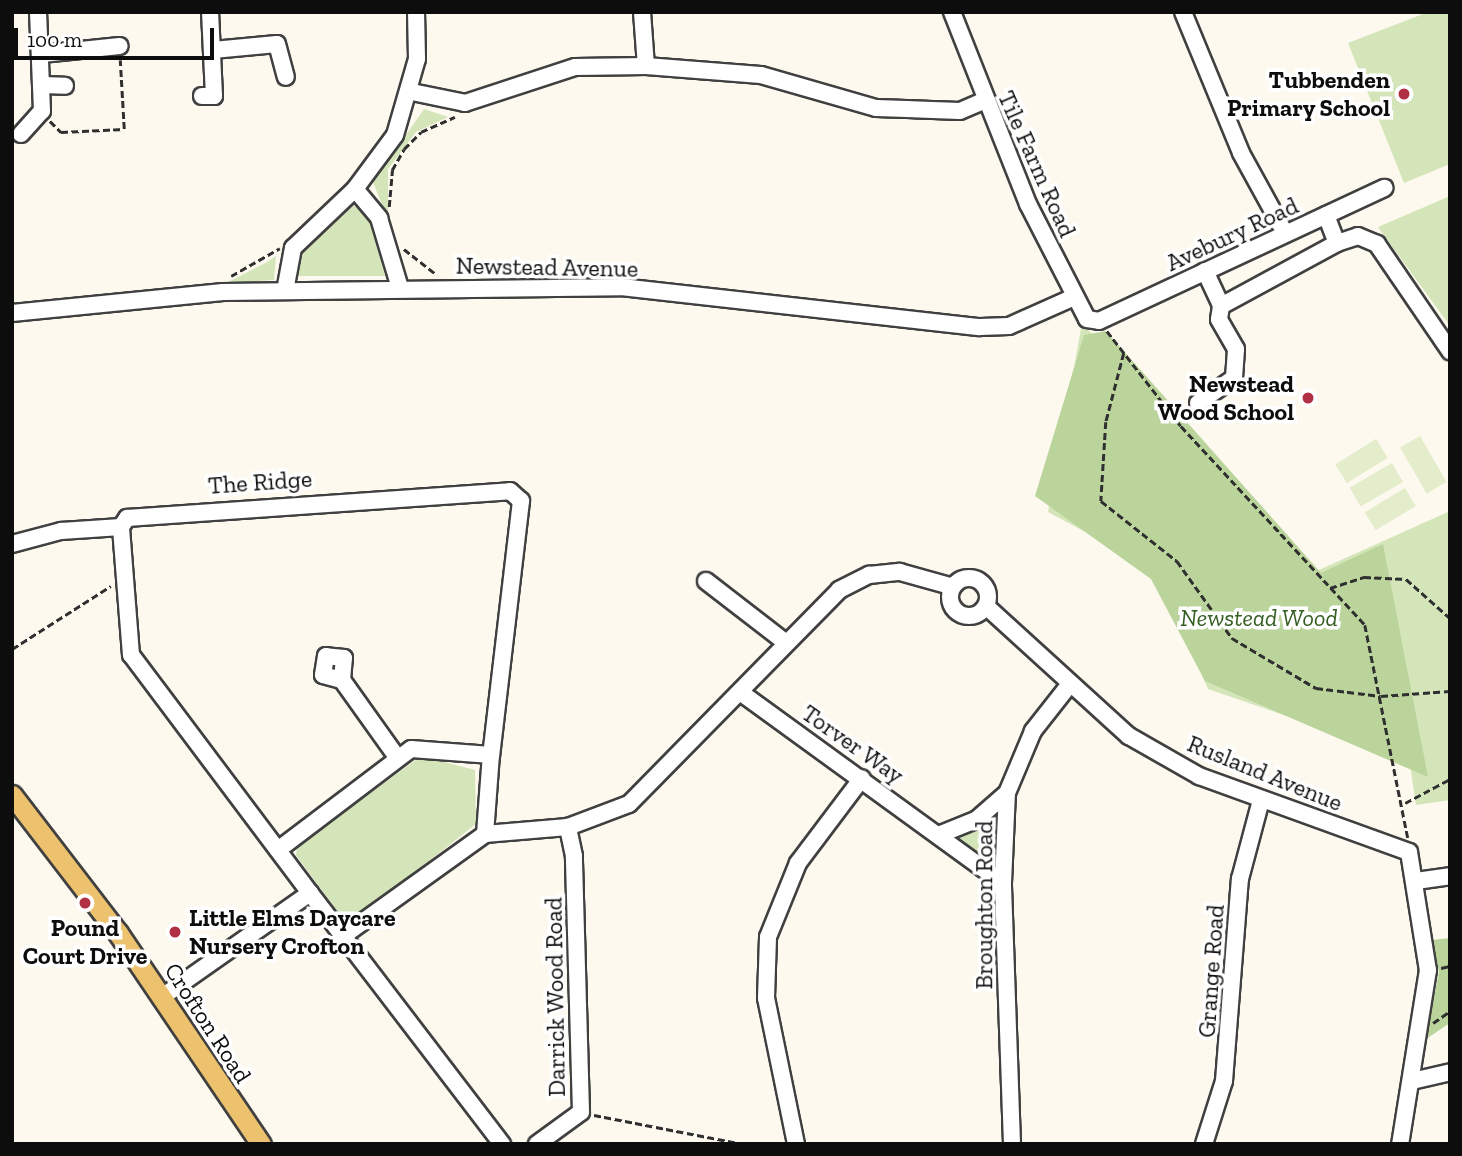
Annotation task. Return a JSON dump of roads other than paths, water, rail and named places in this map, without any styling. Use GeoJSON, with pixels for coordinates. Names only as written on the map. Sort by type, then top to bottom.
{"type":"FeatureCollection","features":[{"type":"Feature","properties":{"kind":"main road","name":"Crofton Road"},"geometry":{"type":"LineString","coordinates":[[12,795],[162,997],[261,1144]]}},
{"type":"Feature","properties":{"kind":"street"},"geometry":{"type":"LineString","coordinates":[[21,134],[38,115],[42,54],[38,12]]}},
{"type":"Feature","properties":{"kind":"street"},"geometry":{"type":"LineString","coordinates":[[202,96],[214,96],[210,12]]}},
{"type":"Feature","properties":{"kind":"street"},"geometry":{"type":"LineString","coordinates":[[285,291],[293,248],[355,189],[395,135],[411,92],[416,12]]}},
{"type":"Feature","properties":{"kind":"street"},"geometry":{"type":"LineString","coordinates":[[642,12],[646,66]]}},
{"type":"Feature","properties":{"kind":"street","name":"Tile Farm Road"},"geometry":{"type":"LineString","coordinates":[[952,12],[983,101],[1074,297],[1087,318],[1099,321]]}},
{"type":"Feature","properties":{"kind":"street"},"geometry":{"type":"LineString","coordinates":[[1183,12],[1241,153],[1285,233]]}},
{"type":"Feature","properties":{"kind":"street"},"geometry":{"type":"LineString","coordinates":[[213,50],[277,44],[286,77]]}},
{"type":"Feature","properties":{"kind":"street"},"geometry":{"type":"LineString","coordinates":[[42,54],[120,46]]}},
{"type":"Feature","properties":{"kind":"street"},"geometry":{"type":"LineString","coordinates":[[411,92],[465,103],[575,67],[646,66],[761,75],[876,108],[960,111],[983,101]]}},
{"type":"Feature","properties":{"kind":"street"},"geometry":{"type":"LineString","coordinates":[[42,85],[65,86]]}},
{"type":"Feature","properties":{"kind":"street","name":"Avebury Road"},"geometry":{"type":"LineString","coordinates":[[1099,321],[1384,188]]}},
{"type":"Feature","properties":{"kind":"street"},"geometry":{"type":"LineString","coordinates":[[355,189],[387,239],[400,288]]}},
{"type":"Feature","properties":{"kind":"street"},"geometry":{"type":"LineString","coordinates":[[1326,215],[1338,243]]}},
{"type":"Feature","properties":{"kind":"street"},"geometry":{"type":"LineString","coordinates":[[1221,306],[1338,243],[1358,236],[1377,244],[1450,351]]}},
{"type":"Feature","properties":{"kind":"street"},"geometry":{"type":"LineString","coordinates":[[1198,403],[1234,378],[1236,349],[1219,319],[1221,306],[1205,271]]}},
{"type":"Feature","properties":{"kind":"street","name":"Newstead Avenue"},"geometry":{"type":"LineString","coordinates":[[12,313],[202,294],[400,288],[621,287],[980,327],[1009,326],[1074,297]]}},
{"type":"Feature","properties":{"kind":"street","name":"The Ridge"},"geometry":{"type":"LineString","coordinates":[[121,527],[141,512],[510,491],[521,501],[491,755]]}},
{"type":"Feature","properties":{"kind":"street"},"geometry":{"type":"LineString","coordinates":[[12,544],[121,527],[131,655],[502,1144]]}},
{"type":"Feature","properties":{"kind":"street","name":"Rusland Avenue"},"geometry":{"type":"LineString","coordinates":[[485,834],[568,827],[629,804],[652,787],[785,642],[839,590],[869,575],[900,572],[950,586],[970,578],[981,583],[987,607],[1129,736],[1199,776],[1409,852],[1416,881]]}},
{"type":"Feature","properties":{"kind":"street"},"geometry":{"type":"LineString","coordinates":[[706,580],[785,642]]}},
{"type":"Feature","properties":{"kind":"street"},"geometry":{"type":"LineString","coordinates":[[950,586],[954,610],[965,616],[987,607]]}},
{"type":"Feature","properties":{"kind":"street"},"geometry":{"type":"LineString","coordinates":[[342,680],[397,757]]}},
{"type":"Feature","properties":{"kind":"street","name":"Broughton Road"},"geometry":{"type":"LineString","coordinates":[[1012,1144],[1003,883],[1007,793],[1033,731],[1070,684]]}},
{"type":"Feature","properties":{"kind":"street","name":"Torver Way"},"geometry":{"type":"LineString","coordinates":[[740,692],[941,834],[1003,883]]}},
{"type":"Feature","properties":{"kind":"street"},"geometry":{"type":"LineString","coordinates":[[278,849],[397,757],[427,748],[491,755],[485,834],[344,936]]}},
{"type":"Feature","properties":{"kind":"street"},"geometry":{"type":"LineString","coordinates":[[796,1144],[766,998],[768,937],[798,863],[862,778]]}},
{"type":"Feature","properties":{"kind":"street"},"geometry":{"type":"LineString","coordinates":[[941,834],[976,820],[1007,793]]}},
{"type":"Feature","properties":{"kind":"street","name":"Grange Road"},"geometry":{"type":"LineString","coordinates":[[1204,1144],[1224,1081],[1240,879],[1261,800]]}},
{"type":"Feature","properties":{"kind":"street","name":"Darrick Wood Road"},"geometry":{"type":"LineString","coordinates":[[537,1144],[581,1112],[574,856],[568,827]]}},
{"type":"Feature","properties":{"kind":"street"},"geometry":{"type":"LineString","coordinates":[[1400,1144],[1428,970],[1416,881],[1450,876]]}},
{"type":"Feature","properties":{"kind":"street"},"geometry":{"type":"LineString","coordinates":[[162,997],[310,893]]}},
{"type":"Feature","properties":{"kind":"street"},"geometry":{"type":"LineString","coordinates":[[1412,1081],[1450,1072]]}},
{"type":"Feature","properties":{"kind":"place","name":"Tubbenden Primary School"},"geometry":{"type":"Point","coordinates":[1404,94]}},
{"type":"Feature","properties":{"kind":"place","name":"Newstead Wood School"},"geometry":{"type":"Point","coordinates":[1308,398]}},
{"type":"Feature","properties":{"kind":"place","name":"Pound Court Drive"},"geometry":{"type":"Point","coordinates":[85,903]}},
{"type":"Feature","properties":{"kind":"place","name":"Little Elms Daycare Nursery Crofton"},"geometry":{"type":"Point","coordinates":[175,932]}},
{"type":"Feature","properties":{"kind":"park label","name":"Newstead Wood"},"geometry":{"type":"Point","coordinates":[1259,618]}}]}
